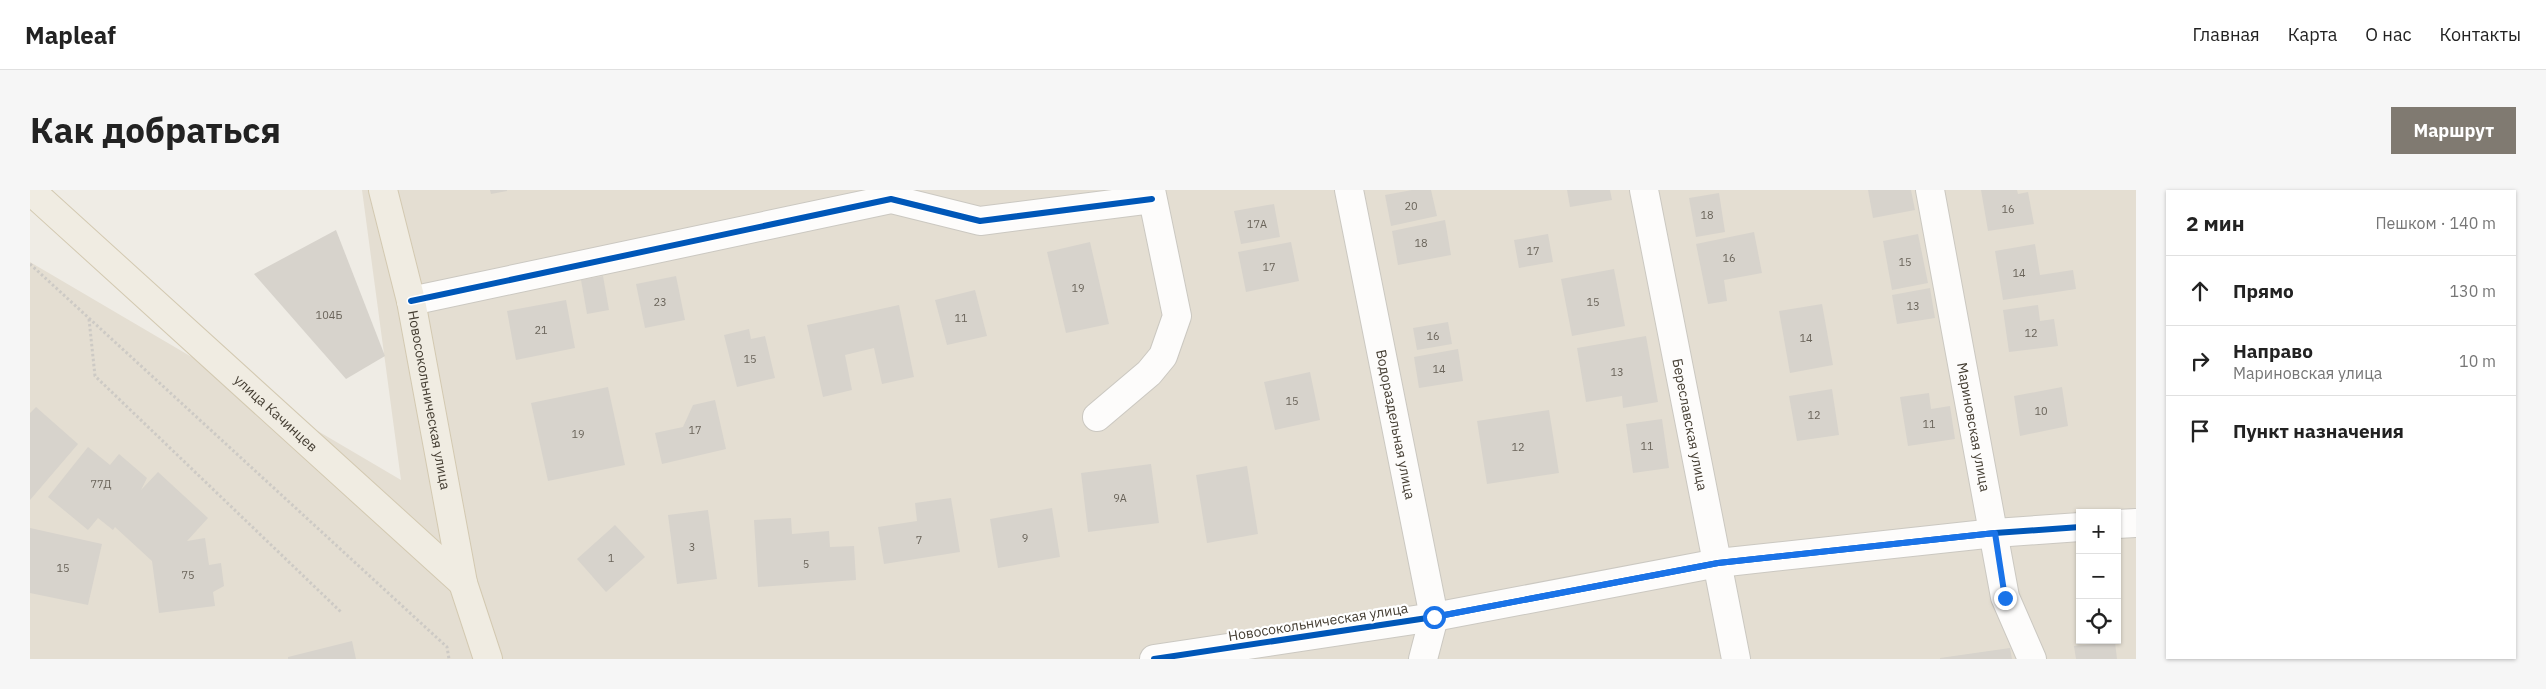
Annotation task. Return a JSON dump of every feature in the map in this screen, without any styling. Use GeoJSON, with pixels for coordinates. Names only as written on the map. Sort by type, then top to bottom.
{"type":"FeatureCollection","features":[{"type":"Feature","properties":{"kind":"main road","name":"улица Качинцев"},"geometry":{"type":"LineString","coordinates":[[30,190],[463,583],[488,659]]}},
{"type":"Feature","properties":{"kind":"main road","name":"Новосокольническая улица"},"geometry":{"type":"LineString","coordinates":[[383,190],[411,301],[463,583]]}},
{"type":"Feature","properties":{"kind":"street","name":"Водораздельная улица"},"geometry":{"type":"LineString","coordinates":[[1349,190],[1434,617],[1423,659]]}},
{"type":"Feature","properties":{"kind":"street","name":"Береславская улица"},"geometry":{"type":"LineString","coordinates":[[1644,190],[1736,659]]}},
{"type":"Feature","properties":{"kind":"street","name":"Мариновская улица"},"geometry":{"type":"LineString","coordinates":[[1930,190],[1995,533],[2005,598],[2032,659]]}},
{"type":"Feature","properties":{"kind":"street"},"geometry":{"type":"LineString","coordinates":[[411,301],[891,199],[980,221],[1152,195],[1176,316],[1163,356],[1149,373],[1097,417]]}},
{"type":"Feature","properties":{"kind":"street"},"geometry":{"type":"LineString","coordinates":[[2121,524],[2136,523]]}},
{"type":"Feature","properties":{"kind":"street","name":"Новосокольническая улица"},"geometry":{"type":"LineString","coordinates":[[1154,659],[1434,617],[1718,563],[1995,533],[2076,527]]}},
{"type":"Feature","properties":{"kind":"path"},"geometry":{"type":"LineString","coordinates":[[30,264],[447,647],[449,659]]}},
{"type":"Feature","properties":{"kind":"path"},"geometry":{"type":"LineString","coordinates":[[89,319],[96,376],[341,612]]}},
{"type":"Feature","properties":{"kind":"shaded area"},"geometry":{"type":"Polygon","coordinates":[[[362,190],[2136,190],[2136,659],[30,659],[30,262],[401,480],[362,190]]]}},
{"type":"Feature","properties":{"kind":"building"},"geometry":{"type":"Polygon","coordinates":[[[490,190],[507,190],[507,191],[491,194],[490,190]]]}},
{"type":"Feature","properties":{"kind":"building"},"geometry":{"type":"Polygon","coordinates":[[[1412,190],[1431,190],[1437,216],[1391,226],[1385,195],[1412,190]]]}},
{"type":"Feature","properties":{"kind":"building"},"geometry":{"type":"Polygon","coordinates":[[[1567,190],[1610,190],[1612,200],[1570,207],[1567,190]]]}},
{"type":"Feature","properties":{"kind":"building"},"geometry":{"type":"Polygon","coordinates":[[[1868,190],[1911,190],[1915,210],[1873,218],[1868,190]]]}},
{"type":"Feature","properties":{"kind":"building"},"geometry":{"type":"Polygon","coordinates":[[[1981,190],[2017,190],[2018,194],[2028,192],[2034,224],[1988,231],[1981,190]]]}},
{"type":"Feature","properties":{"kind":"building"},"geometry":{"type":"Polygon","coordinates":[[[1719,193],[1725,232],[1696,237],[1689,198],[1719,193]]]}},
{"type":"Feature","properties":{"kind":"building"},"geometry":{"type":"Polygon","coordinates":[[[1274,204],[1280,237],[1241,244],[1234,211],[1274,204]]]}},
{"type":"Feature","properties":{"kind":"building"},"geometry":{"type":"Polygon","coordinates":[[[1445,220],[1451,255],[1398,265],[1392,231],[1445,220]]]}},
{"type":"Feature","properties":{"kind":"building"},"geometry":{"type":"Polygon","coordinates":[[[336,230],[385,356],[346,379],[254,274],[336,230]]]}},
{"type":"Feature","properties":{"kind":"building"},"geometry":{"type":"Polygon","coordinates":[[[1754,232],[1762,273],[1724,280],[1727,301],[1708,304],[1696,244],[1754,232]]]}},
{"type":"Feature","properties":{"kind":"building"},"geometry":{"type":"Polygon","coordinates":[[[1548,234],[1553,262],[1519,268],[1514,240],[1548,234]]]}},
{"type":"Feature","properties":{"kind":"building"},"geometry":{"type":"Polygon","coordinates":[[[1918,234],[1928,283],[1892,290],[1883,241],[1918,234]]]}},
{"type":"Feature","properties":{"kind":"building"},"geometry":{"type":"Polygon","coordinates":[[[1090,242],[1109,324],[1066,333],[1047,252],[1090,242]]]}},
{"type":"Feature","properties":{"kind":"building"},"geometry":{"type":"Polygon","coordinates":[[[1291,242],[1299,281],[1246,292],[1238,252],[1291,242]]]}},
{"type":"Feature","properties":{"kind":"building"},"geometry":{"type":"Polygon","coordinates":[[[2035,244],[2040,275],[2073,270],[2076,289],[2003,300],[1995,251],[2035,244]]]}},
{"type":"Feature","properties":{"kind":"building"},"geometry":{"type":"Polygon","coordinates":[[[1614,269],[1625,326],[1572,336],[1561,279],[1614,269]]]}},
{"type":"Feature","properties":{"kind":"building"},"geometry":{"type":"Polygon","coordinates":[[[603,276],[609,310],[587,314],[581,280],[603,276]]]}},
{"type":"Feature","properties":{"kind":"building"},"geometry":{"type":"Polygon","coordinates":[[[676,276],[685,320],[645,328],[636,284],[676,276]]]}},
{"type":"Feature","properties":{"kind":"building"},"geometry":{"type":"Polygon","coordinates":[[[1930,288],[1935,318],[1897,324],[1892,295],[1930,288]]]}},
{"type":"Feature","properties":{"kind":"building"},"geometry":{"type":"Polygon","coordinates":[[[975,290],[987,336],[947,345],[935,300],[975,290]]]}},
{"type":"Feature","properties":{"kind":"building"},"geometry":{"type":"Polygon","coordinates":[[[566,300],[575,348],[516,360],[507,311],[566,300]]]}},
{"type":"Feature","properties":{"kind":"building"},"geometry":{"type":"Polygon","coordinates":[[[1822,304],[1833,365],[1790,373],[1779,311],[1822,304]]]}},
{"type":"Feature","properties":{"kind":"building"},"geometry":{"type":"Polygon","coordinates":[[[899,305],[914,377],[882,384],[874,348],[845,355],[852,390],[823,397],[807,325],[899,305]]]}},
{"type":"Feature","properties":{"kind":"building"},"geometry":{"type":"Polygon","coordinates":[[[2038,305],[2040,321],[2054,319],[2058,346],[2009,352],[2003,310],[2038,305]]]}},
{"type":"Feature","properties":{"kind":"building"},"geometry":{"type":"Polygon","coordinates":[[[1448,322],[1452,344],[1417,350],[1413,328],[1448,322]]]}},
{"type":"Feature","properties":{"kind":"building"},"geometry":{"type":"Polygon","coordinates":[[[749,329],[751,339],[765,336],[775,378],[737,387],[724,335],[749,329]]]}},
{"type":"Feature","properties":{"kind":"building"},"geometry":{"type":"Polygon","coordinates":[[[1646,336],[1658,402],[1623,408],[1622,396],[1586,402],[1577,348],[1646,336]]]}},
{"type":"Feature","properties":{"kind":"building"},"geometry":{"type":"Polygon","coordinates":[[[1458,349],[1463,381],[1419,388],[1414,357],[1458,349]]]}},
{"type":"Feature","properties":{"kind":"building"},"geometry":{"type":"Polygon","coordinates":[[[1310,372],[1320,420],[1275,430],[1264,382],[1310,372]]]}},
{"type":"Feature","properties":{"kind":"building"},"geometry":{"type":"Polygon","coordinates":[[[608,387],[625,465],[548,481],[531,403],[608,387]]]}},
{"type":"Feature","properties":{"kind":"building"},"geometry":{"type":"Polygon","coordinates":[[[2062,387],[2068,426],[2020,436],[2014,396],[2062,387]]]}},
{"type":"Feature","properties":{"kind":"building"},"geometry":{"type":"Polygon","coordinates":[[[1832,389],[1839,435],[1797,441],[1789,396],[1832,389]]]}},
{"type":"Feature","properties":{"kind":"building"},"geometry":{"type":"Polygon","coordinates":[[[1929,393],[1931,409],[1950,406],[1955,439],[1908,446],[1900,397],[1929,393]]]}},
{"type":"Feature","properties":{"kind":"building"},"geometry":{"type":"Polygon","coordinates":[[[715,400],[726,449],[662,464],[655,433],[683,427],[693,405],[715,400]]]}},
{"type":"Feature","properties":{"kind":"building"},"geometry":{"type":"Polygon","coordinates":[[[36,407],[78,444],[30,500],[30,413],[36,407]]]}},
{"type":"Feature","properties":{"kind":"building"},"geometry":{"type":"Polygon","coordinates":[[[1549,410],[1559,473],[1487,484],[1477,421],[1549,410]]]}},
{"type":"Feature","properties":{"kind":"building"},"geometry":{"type":"Polygon","coordinates":[[[1662,419],[1669,468],[1633,473],[1626,424],[1662,419]]]}},
{"type":"Feature","properties":{"kind":"building"},"geometry":{"type":"Polygon","coordinates":[[[88,447],[110,465],[119,454],[147,478],[141,490],[158,472],[208,518],[187,541],[205,538],[209,565],[221,563],[224,586],[213,592],[215,606],[159,613],[152,561],[115,527],[113,530],[98,518],[88,530],[48,497],[88,447]]]}},
{"type":"Feature","properties":{"kind":"building"},"geometry":{"type":"Polygon","coordinates":[[[1151,464],[1159,523],[1088,532],[1081,473],[1151,464]]]}},
{"type":"Feature","properties":{"kind":"building"},"geometry":{"type":"Polygon","coordinates":[[[1247,466],[1258,534],[1207,543],[1196,475],[1247,466]]]}},
{"type":"Feature","properties":{"kind":"building"},"geometry":{"type":"Polygon","coordinates":[[[951,498],[960,552],[884,564],[878,527],[917,521],[915,503],[951,498]]]}},
{"type":"Feature","properties":{"kind":"building"},"geometry":{"type":"Polygon","coordinates":[[[1052,508],[1060,557],[998,568],[990,519],[1052,508]]]}},
{"type":"Feature","properties":{"kind":"building"},"geometry":{"type":"Polygon","coordinates":[[[708,510],[717,579],[677,584],[668,515],[708,510]]]}},
{"type":"Feature","properties":{"kind":"building"},"geometry":{"type":"Polygon","coordinates":[[[791,518],[792,534],[829,531],[830,547],[854,546],[856,580],[758,587],[754,520],[791,518]]]}},
{"type":"Feature","properties":{"kind":"building"},"geometry":{"type":"Polygon","coordinates":[[[615,525],[645,557],[606,592],[577,559],[615,525]]]}},
{"type":"Feature","properties":{"kind":"building"},"geometry":{"type":"Polygon","coordinates":[[[30,528],[102,544],[88,605],[30,593],[30,528]]]}},
{"type":"Feature","properties":{"kind":"building"},"geometry":{"type":"Polygon","coordinates":[[[352,641],[356,659],[288,659],[288,657],[352,641]]]}},
{"type":"Feature","properties":{"kind":"building"},"geometry":{"type":"Polygon","coordinates":[[[2115,644],[2117,659],[2076,659],[2074,646],[2115,644]]]}},
{"type":"Feature","properties":{"kind":"building"},"geometry":{"type":"Polygon","coordinates":[[[2010,648],[2012,659],[1940,659],[1940,658],[2010,648]]]}},
{"type":"Feature","properties":{"kind":"cycle path"},"geometry":{"type":"LineString","coordinates":[[411,301],[891,199],[980,221],[1152,199]]}},
{"type":"Feature","properties":{"kind":"cycle path"},"geometry":{"type":"LineString","coordinates":[[1154,659],[1434,617],[1718,563],[1995,533],[2076,527]]}},
{"type":"Feature","properties":{"kind":"route"},"geometry":{"type":"LineString","coordinates":[[1434,617],[1718,563],[1995,533],[2005,598]]}}]}
